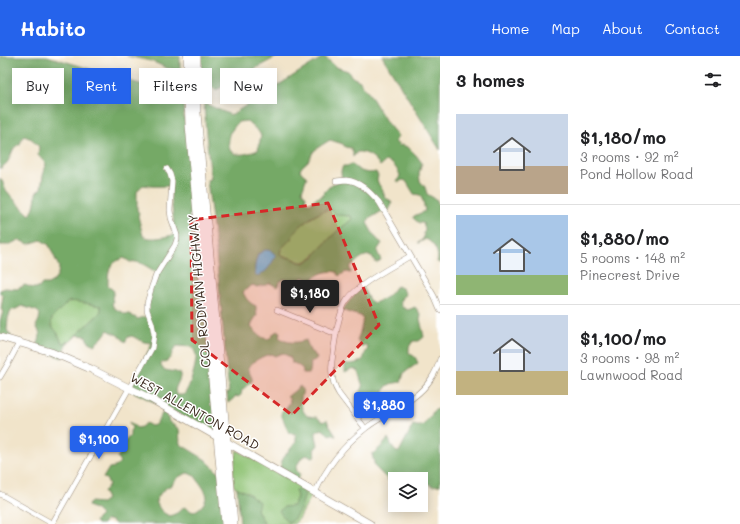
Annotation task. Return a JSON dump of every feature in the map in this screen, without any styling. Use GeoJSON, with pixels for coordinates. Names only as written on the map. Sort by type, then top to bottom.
{"type":"FeatureCollection","features":[{"type":"Feature","properties":{"kind":"highway","name":"COL RODMAN HIGHWAY"},"geometry":{"type":"LineString","coordinates":[[188,56],[190,125],[205,294],[233,524]]}},
{"type":"Feature","properties":{"kind":"highway","name":"COL RODMAN HIGHWAY"},"geometry":{"type":"LineString","coordinates":[[196,56],[196,113],[222,440],[226,524]]}},
{"type":"Feature","properties":{"kind":"street"},"geometry":{"type":"LineString","coordinates":[[1,496],[53,524],[150,354],[154,343],[154,334],[146,306],[158,272],[175,245],[177,239],[170,210],[172,181],[167,169]]}},
{"type":"Feature","properties":{"kind":"street"},"geometry":{"type":"LineString","coordinates":[[336,181],[347,180],[354,182],[370,192],[379,202],[434,296],[440,310]]}},
{"type":"Feature","properties":{"kind":"street"},"geometry":{"type":"LineString","coordinates":[[365,428],[342,399],[333,383],[331,366],[338,321],[345,304],[352,294],[364,283],[410,256]]}},
{"type":"Feature","properties":{"kind":"street"},"geometry":{"type":"LineString","coordinates":[[277,310],[336,334]]}},
{"type":"Feature","properties":{"kind":"street","name":"WEST ALLENTON ROAD"},"geometry":{"type":"LineString","coordinates":[[0,337],[51,352],[91,369],[151,399],[370,524]]}},
{"type":"Feature","properties":{"kind":"street"},"geometry":{"type":"LineString","coordinates":[[0,377],[19,343]]}},
{"type":"Feature","properties":{"kind":"street"},"geometry":{"type":"LineString","coordinates":[[315,493],[324,474],[344,449],[365,428],[422,391],[432,379],[440,359]]}},
{"type":"Feature","properties":{"kind":"highlighted area"},"geometry":{"type":"Polygon","coordinates":[[[328,203],[379,325],[292,415],[192,340],[191,220],[328,203]]]}},
{"type":"Feature","properties":{"kind":"green space"},"geometry":{"type":"Polygon","coordinates":[[[0,56],[47,56],[87,68],[72,68],[72,104],[131,104],[131,81],[139,84],[139,104],[183,104],[218,435],[130,390],[152,343],[144,342],[132,336],[128,337],[125,342],[119,336],[108,330],[94,345],[87,340],[86,336],[77,335],[73,338],[98,315],[101,311],[101,306],[79,302],[68,302],[52,318],[52,326],[62,343],[69,342],[65,346],[62,358],[36,348],[40,337],[36,326],[40,314],[37,311],[22,306],[12,310],[8,318],[7,330],[11,336],[10,341],[0,339],[0,321],[3,312],[1,309],[3,296],[0,293],[0,290],[5,288],[17,289],[25,285],[33,288],[39,288],[42,284],[48,284],[55,280],[59,267],[49,245],[41,240],[29,244],[19,240],[8,245],[0,245],[0,178],[5,188],[17,203],[30,215],[34,208],[36,193],[41,188],[46,164],[38,155],[39,147],[32,139],[24,136],[20,144],[14,148],[8,162],[0,169],[0,56]],[[143,185],[137,192],[137,210],[139,213],[138,216],[143,236],[155,238],[175,235],[170,186],[143,185]],[[124,258],[115,262],[110,268],[108,286],[114,291],[112,304],[114,308],[138,319],[147,316],[147,302],[157,273],[141,263],[130,262],[124,258]],[[177,346],[169,359],[161,363],[161,366],[163,369],[180,374],[175,391],[177,395],[183,395],[188,388],[192,377],[196,355],[192,347],[177,346]]]}},
{"type":"Feature","properties":{"kind":"green space"},"geometry":{"type":"Polygon","coordinates":[[[127,56],[180,56],[180,68],[166,68],[150,61],[127,56]]]}},
{"type":"Feature","properties":{"kind":"green space"},"geometry":{"type":"Polygon","coordinates":[[[201,56],[278,56],[257,68],[220,68],[220,88],[216,90],[212,88],[212,68],[202,68],[201,56]]]}},
{"type":"Feature","properties":{"kind":"green space"},"geometry":{"type":"Polygon","coordinates":[[[382,56],[440,56],[440,150],[382,56]]]}},
{"type":"Feature","properties":{"kind":"green space"},"geometry":{"type":"Polygon","coordinates":[[[323,57],[326,58],[336,67],[348,71],[352,77],[360,81],[387,123],[398,136],[395,142],[400,146],[408,147],[422,163],[419,173],[420,181],[425,187],[427,194],[437,200],[440,212],[440,263],[437,262],[437,252],[432,243],[426,239],[418,243],[423,239],[425,228],[423,223],[419,223],[413,218],[414,216],[425,211],[423,201],[420,195],[414,194],[406,181],[403,180],[396,182],[400,175],[393,164],[386,161],[380,166],[376,160],[360,152],[357,152],[353,157],[351,148],[345,147],[343,144],[330,140],[314,151],[309,160],[300,170],[307,177],[302,191],[306,197],[305,201],[308,203],[312,203],[314,199],[322,196],[332,184],[342,181],[341,171],[343,166],[352,164],[363,172],[376,172],[378,176],[377,180],[382,188],[385,198],[390,200],[392,204],[389,210],[384,212],[382,211],[369,219],[367,223],[375,237],[382,243],[377,251],[381,260],[376,263],[372,256],[364,256],[351,265],[351,273],[346,272],[339,276],[337,272],[334,271],[327,272],[315,277],[313,279],[315,281],[302,277],[297,285],[292,289],[291,283],[285,279],[281,280],[277,287],[270,283],[257,287],[253,285],[243,292],[251,304],[256,306],[257,315],[251,327],[257,333],[265,339],[268,339],[275,332],[279,331],[279,337],[285,341],[299,342],[306,340],[310,351],[317,359],[311,362],[308,373],[302,373],[302,368],[294,363],[291,363],[290,357],[282,353],[275,356],[271,354],[262,357],[248,367],[252,381],[242,390],[241,395],[238,397],[236,396],[228,403],[227,393],[229,393],[215,242],[207,180],[211,179],[204,104],[231,115],[248,104],[277,104],[277,86],[323,57]],[[247,121],[238,122],[229,134],[230,150],[236,154],[239,154],[258,150],[261,136],[259,132],[247,121]],[[326,210],[316,215],[301,225],[293,234],[291,239],[281,249],[280,254],[282,257],[292,258],[304,263],[315,256],[336,232],[352,219],[351,216],[337,215],[331,210],[326,210]]]}},
{"type":"Feature","properties":{"kind":"green space"},"geometry":{"type":"Polygon","coordinates":[[[326,210],[331,210],[337,215],[351,216],[352,219],[337,231],[307,261],[302,262],[293,258],[282,257],[280,254],[281,249],[291,239],[293,234],[301,225],[326,210]]]}},
{"type":"Feature","properties":{"kind":"green space"},"geometry":{"type":"Polygon","coordinates":[[[362,286],[369,300],[374,303],[386,297],[394,288],[398,286],[403,289],[406,295],[402,297],[400,302],[402,307],[408,310],[415,307],[421,315],[420,319],[424,337],[419,341],[413,341],[409,347],[409,353],[415,357],[418,363],[404,373],[401,383],[391,384],[386,387],[383,395],[385,398],[381,400],[374,396],[366,396],[360,393],[363,387],[358,371],[353,368],[345,372],[345,364],[355,363],[362,360],[368,349],[367,345],[361,347],[360,343],[357,341],[363,320],[361,316],[342,310],[362,286]]]}},
{"type":"Feature","properties":{"kind":"green space"},"geometry":{"type":"Polygon","coordinates":[[[70,301],[101,306],[101,311],[71,341],[62,343],[52,326],[52,318],[70,301]]]}},
{"type":"Feature","properties":{"kind":"green space"},"geometry":{"type":"Polygon","coordinates":[[[300,386],[303,389],[301,406],[304,412],[307,416],[316,417],[322,421],[327,420],[336,436],[331,434],[329,435],[322,429],[316,432],[318,445],[314,450],[316,455],[313,457],[308,455],[302,457],[296,467],[300,475],[296,483],[278,474],[283,458],[296,442],[296,434],[289,433],[281,414],[290,402],[289,398],[287,397],[300,386]]]}},
{"type":"Feature","properties":{"kind":"green space"},"geometry":{"type":"Polygon","coordinates":[[[165,409],[169,422],[179,429],[180,444],[206,460],[219,473],[226,524],[115,524],[108,520],[103,524],[97,524],[95,521],[101,515],[96,510],[88,506],[90,502],[102,503],[107,499],[103,491],[109,484],[106,479],[103,478],[109,468],[115,467],[120,462],[117,457],[121,453],[125,441],[130,436],[130,431],[132,428],[129,422],[137,428],[146,423],[151,426],[155,425],[165,409]],[[188,473],[183,475],[162,492],[156,501],[165,514],[170,516],[177,513],[184,507],[193,512],[202,506],[207,496],[195,476],[188,473]]]}},
{"type":"Feature","properties":{"kind":"green space"},"geometry":{"type":"Polygon","coordinates":[[[438,409],[440,410],[440,485],[432,486],[428,483],[428,472],[388,472],[388,480],[375,467],[372,454],[386,442],[388,438],[394,450],[399,452],[413,425],[420,426],[424,424],[431,416],[433,411],[438,409]]]}},
{"type":"Feature","properties":{"kind":"green space"},"geometry":{"type":"Polygon","coordinates":[[[237,450],[313,493],[299,519],[294,524],[265,524],[248,493],[234,487],[233,473],[237,450]],[[297,497],[293,506],[284,507],[292,521],[301,508],[297,497]]]}},
{"type":"Feature","properties":{"kind":"green space"},"geometry":{"type":"Polygon","coordinates":[[[302,487],[305,495],[301,508],[292,521],[287,522],[279,511],[284,507],[293,506],[297,497],[295,490],[302,487]]]}},
{"type":"Feature","properties":{"kind":"green space"},"geometry":{"type":"Polygon","coordinates":[[[237,488],[248,493],[259,502],[257,510],[265,524],[240,524],[237,488]]]}},
{"type":"Feature","properties":{"kind":"water"},"geometry":{"type":"Polygon","coordinates":[[[265,250],[271,251],[276,256],[263,274],[256,276],[255,268],[258,254],[265,250]]]}}]}
